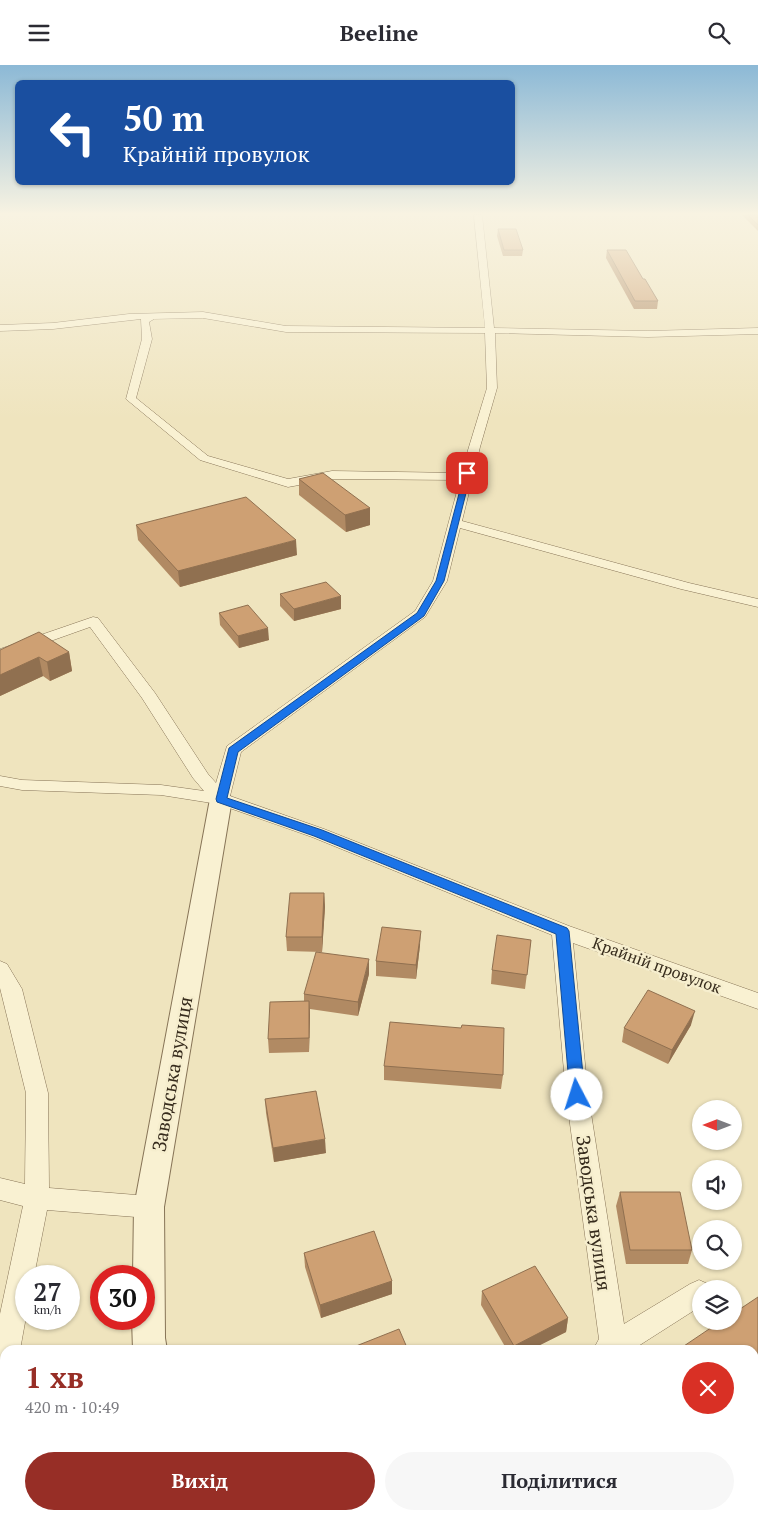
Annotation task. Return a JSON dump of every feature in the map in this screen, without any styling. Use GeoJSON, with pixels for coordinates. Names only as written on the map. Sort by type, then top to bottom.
{"type":"FeatureCollection","features":[{"type":"Feature","properties":{"kind":"street","name":"Заводська вулиця"},"geometry":{"type":"LineString","coordinates":[[149,1345],[149,1207],[221,799],[233,750],[420,614],[440,581],[492,387],[490,331],[485,283]]}},
{"type":"Feature","properties":{"kind":"street"},"geometry":{"type":"LineString","coordinates":[[0,328],[53,326],[152,316],[203,315],[286,329],[648,334],[758,331]]}},
{"type":"Feature","properties":{"kind":"street"},"geometry":{"type":"LineString","coordinates":[[152,316],[144,321],[147,339],[131,399],[204,458],[288,483],[332,475],[467,475]]}},
{"type":"Feature","properties":{"kind":"street"},"geometry":{"type":"LineString","coordinates":[[455,523],[686,586],[758,603]]}},
{"type":"Feature","properties":{"kind":"street"},"geometry":{"type":"LineString","coordinates":[[0,654],[93,621],[149,696],[202,778],[221,799]]}},
{"type":"Feature","properties":{"kind":"street","name":"Крайній провулок"},"geometry":{"type":"LineString","coordinates":[[0,781],[22,785],[161,790],[221,799],[318,833],[562,931],[758,1001]]}},
{"type":"Feature","properties":{"kind":"street","name":"Заводська вулиця"},"geometry":{"type":"LineString","coordinates":[[562,931],[577,1095],[610,1345]]}},
{"type":"Feature","properties":{"kind":"street"},"geometry":{"type":"LineString","coordinates":[[0,969],[12,989],[37,1093],[37,1198],[7,1345]]}},
{"type":"Feature","properties":{"kind":"street"},"geometry":{"type":"LineString","coordinates":[[0,1189],[37,1198],[149,1207]]}},
{"type":"Feature","properties":{"kind":"street","name":"Заводська вулиця"},"geometry":{"type":"LineString","coordinates":[[615,1345],[692,1297]]}},
{"type":"Feature","properties":{"kind":"building"},"geometry":{"type":"Polygon","coordinates":[[[625,283],[647,283],[658,301],[635,301],[625,283]]]}},
{"type":"Feature","properties":{"kind":"building"},"geometry":{"type":"Polygon","coordinates":[[[323,473],[370,508],[345,515],[299,479],[323,473]]]}},
{"type":"Feature","properties":{"kind":"building"},"geometry":{"type":"Polygon","coordinates":[[[246,497],[296,540],[178,571],[136,525],[246,497]]]}},
{"type":"Feature","properties":{"kind":"building"},"geometry":{"type":"Polygon","coordinates":[[[326,582],[341,596],[294,609],[280,594],[326,582]]]}},
{"type":"Feature","properties":{"kind":"building"},"geometry":{"type":"Polygon","coordinates":[[[248,605],[268,628],[238,636],[219,613],[248,605]]]}},
{"type":"Feature","properties":{"kind":"building"},"geometry":{"type":"Polygon","coordinates":[[[39,632],[69,652],[47,662],[39,657],[0,675],[0,650],[39,632]]]}},
{"type":"Feature","properties":{"kind":"building"},"geometry":{"type":"Polygon","coordinates":[[[290,893],[324,893],[322,937],[286,937],[290,893]]]}},
{"type":"Feature","properties":{"kind":"building"},"geometry":{"type":"Polygon","coordinates":[[[382,927],[421,931],[416,965],[376,961],[382,927]]]}},
{"type":"Feature","properties":{"kind":"building"},"geometry":{"type":"Polygon","coordinates":[[[497,935],[531,940],[527,975],[492,970],[497,935]]]}},
{"type":"Feature","properties":{"kind":"building"},"geometry":{"type":"Polygon","coordinates":[[[316,952],[369,959],[358,1002],[304,994],[316,952]]]}},
{"type":"Feature","properties":{"kind":"building"},"geometry":{"type":"Polygon","coordinates":[[[648,990],[695,1011],[672,1050],[624,1028],[648,990]]]}},
{"type":"Feature","properties":{"kind":"building"},"geometry":{"type":"Polygon","coordinates":[[[309,1001],[309,1038],[268,1039],[270,1002],[309,1001]]]}},
{"type":"Feature","properties":{"kind":"building"},"geometry":{"type":"Polygon","coordinates":[[[390,1022],[461,1028],[462,1025],[504,1028],[503,1075],[384,1066],[390,1022]]]}},
{"type":"Feature","properties":{"kind":"building"},"geometry":{"type":"Polygon","coordinates":[[[316,1091],[325,1139],[273,1148],[265,1099],[316,1091]]]}},
{"type":"Feature","properties":{"kind":"building"},"geometry":{"type":"Polygon","coordinates":[[[620,1192],[680,1192],[692,1250],[630,1250],[620,1192]]]}},
{"type":"Feature","properties":{"kind":"building"},"geometry":{"type":"Polygon","coordinates":[[[374,1231],[392,1281],[320,1305],[304,1253],[374,1231]]]}},
{"type":"Feature","properties":{"kind":"building"},"geometry":{"type":"Polygon","coordinates":[[[535,1266],[568,1318],[513,1345],[482,1291],[535,1266]]]}},
{"type":"Feature","properties":{"kind":"building"},"geometry":{"type":"Polygon","coordinates":[[[758,1297],[758,1345],[685,1345],[708,1330],[742,1330],[742,1308],[758,1297]]]}},
{"type":"Feature","properties":{"kind":"building"},"geometry":{"type":"Polygon","coordinates":[[[399,1329],[406,1345],[359,1345],[399,1329]]]}},
{"type":"Feature","properties":{"kind":"route"},"geometry":{"type":"LineString","coordinates":[[467,473],[440,581],[420,614],[233,750],[221,799],[318,833],[562,931],[577,1095]]}}]}
